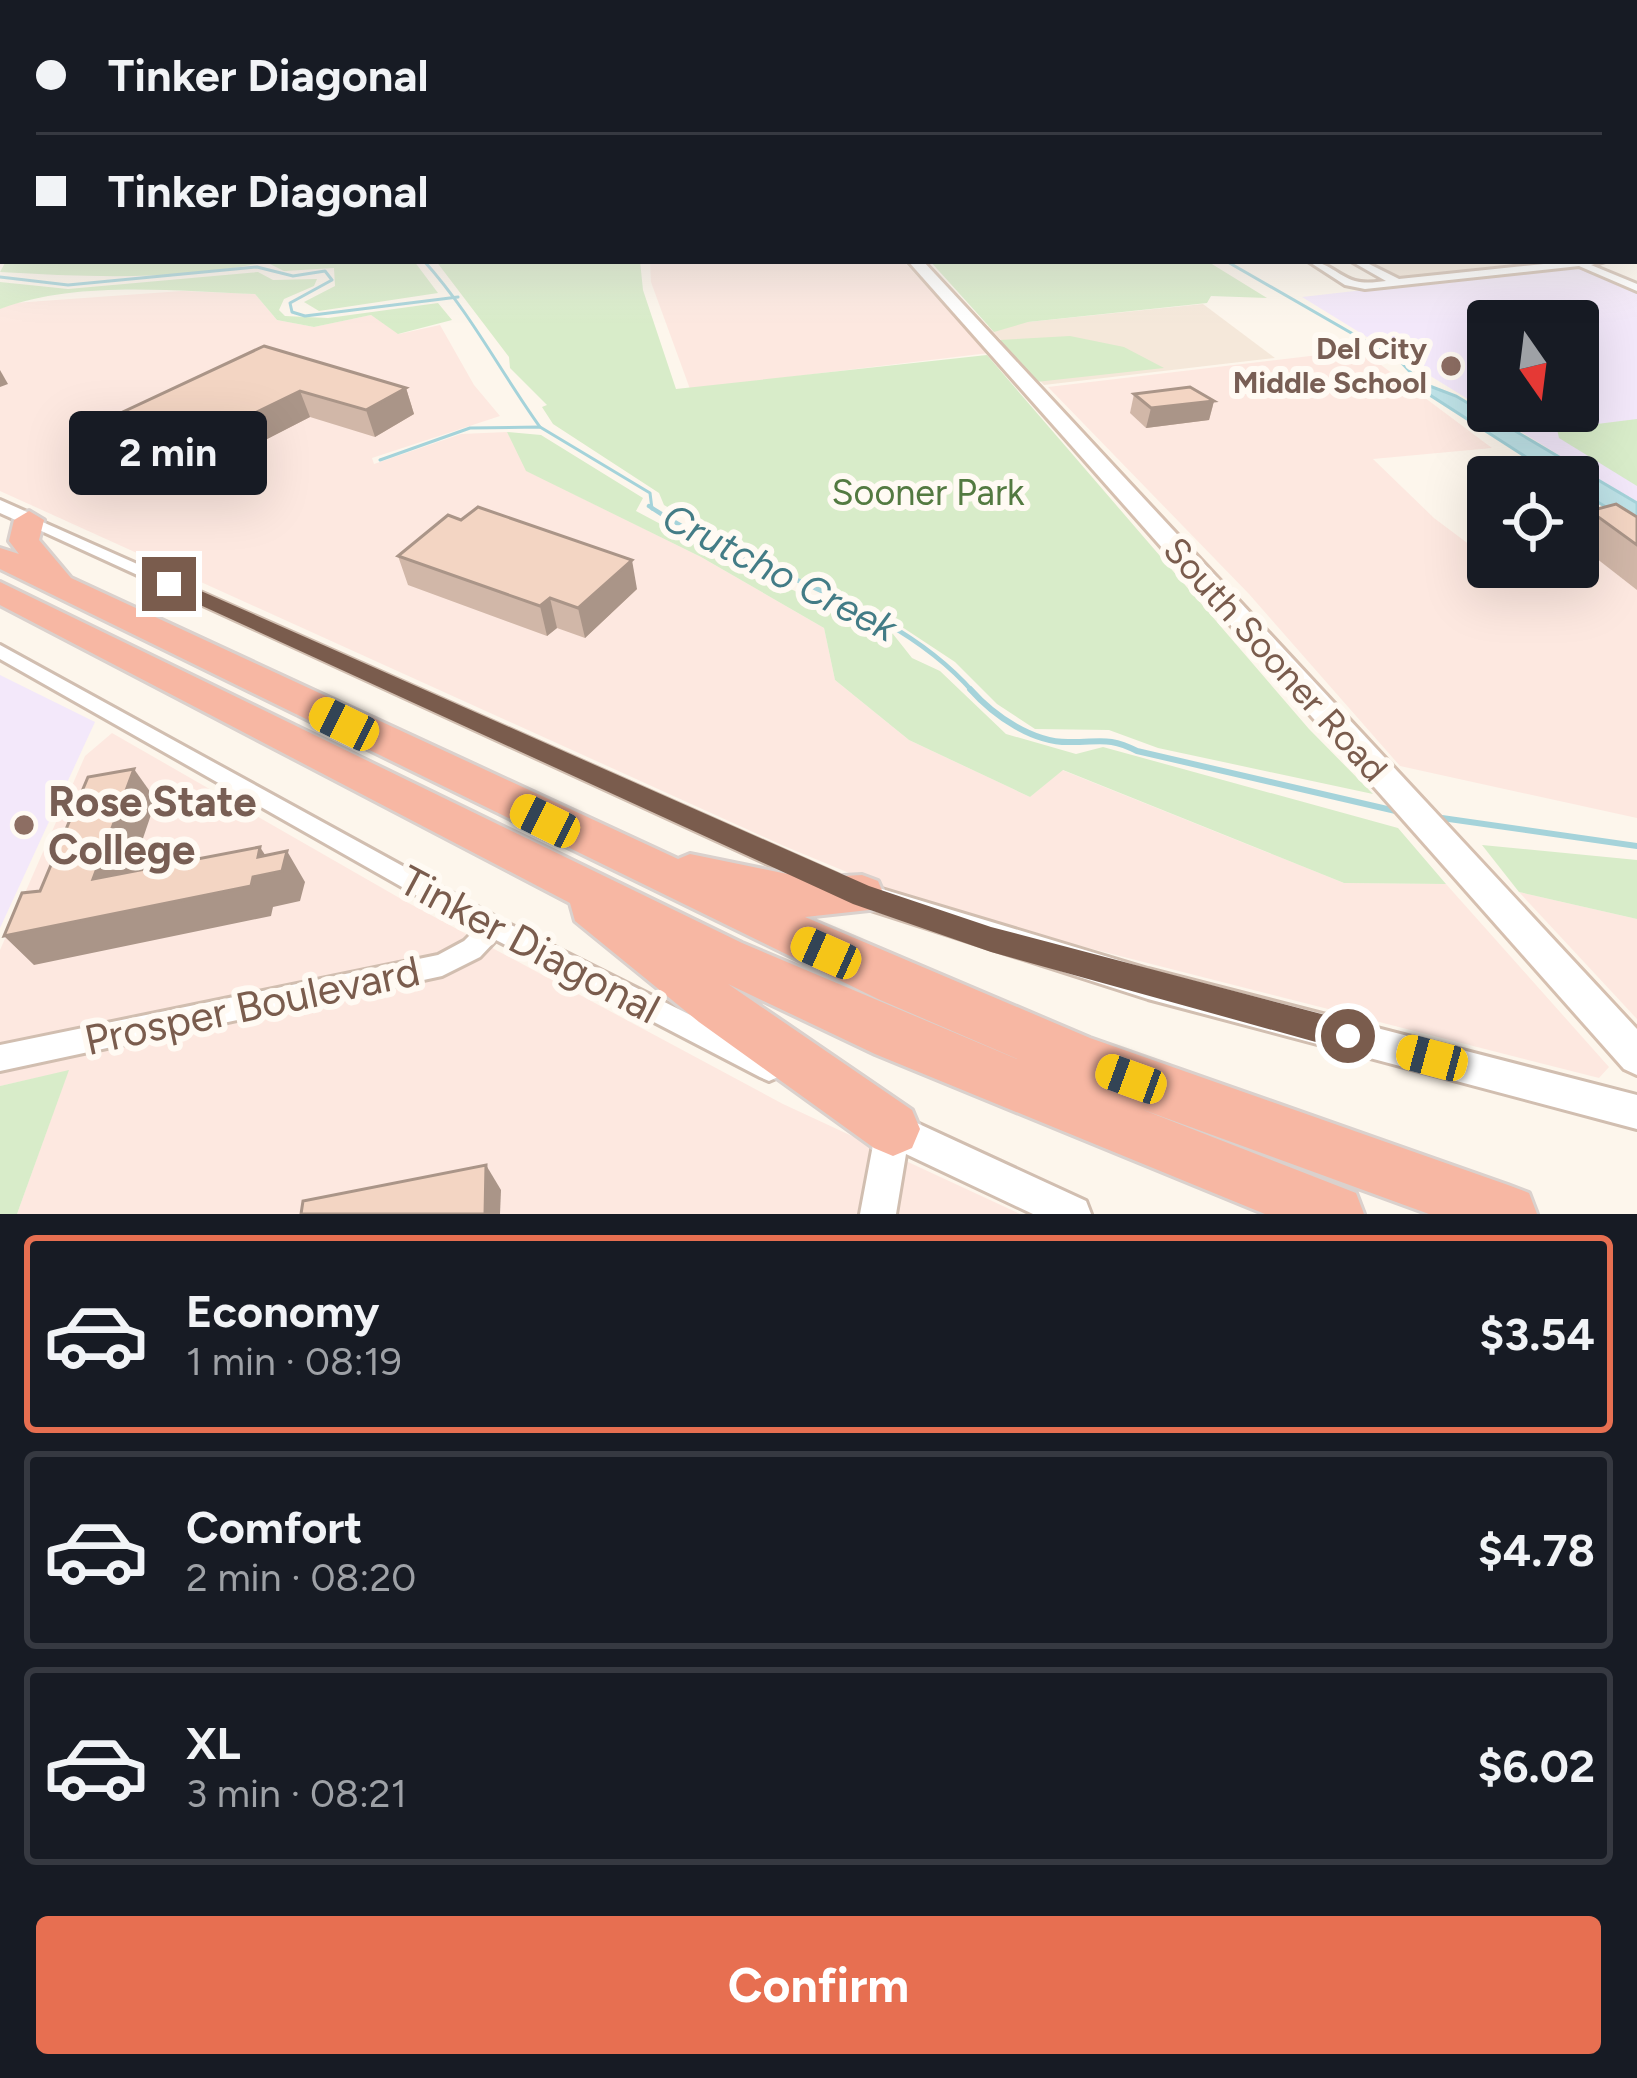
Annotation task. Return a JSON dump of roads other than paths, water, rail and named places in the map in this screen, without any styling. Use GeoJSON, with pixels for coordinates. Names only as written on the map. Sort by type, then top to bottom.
{"type":"FeatureCollection","features":[{"type":"Feature","properties":{"kind":"highway"},"geometry":{"type":"LineString","coordinates":[[14,513],[24,541],[64,589]]}},
{"type":"Feature","properties":{"kind":"highway"},"geometry":{"type":"LineString","coordinates":[[0,557],[623,859],[895,983],[1090,1064],[1508,1214]]}},
{"type":"Feature","properties":{"kind":"highway","name":"Tinker Diagonal"},"geometry":{"type":"LineString","coordinates":[[0,592],[724,959],[893,1036],[1335,1214]]}},
{"type":"Feature","properties":{"kind":"highway"},"geometry":{"type":"LineString","coordinates":[[0,612],[93,639]]}},
{"type":"Feature","properties":{"kind":"highway"},"geometry":{"type":"LineString","coordinates":[[623,859],[807,898],[862,896]]}},
{"type":"Feature","properties":{"kind":"highway"},"geometry":{"type":"LineString","coordinates":[[533,861],[716,1005],[893,1129]]}},
{"type":"Feature","properties":{"kind":"main road","name":"South Sooner Road"},"geometry":{"type":"LineString","coordinates":[[918,264],[1637,1056]]}},
{"type":"Feature","properties":{"kind":"street"},"geometry":{"type":"LineString","coordinates":[[1318,264],[1354,285],[1558,264]]}},
{"type":"Feature","properties":{"kind":"street"},"geometry":{"type":"LineString","coordinates":[[1362,264],[1397,283]]}},
{"type":"Feature","properties":{"kind":"street"},"geometry":{"type":"LineString","coordinates":[[1438,264],[1462,275]]}},
{"type":"Feature","properties":{"kind":"street"},"geometry":{"type":"LineString","coordinates":[[1580,264],[1637,288]]}},
{"type":"Feature","properties":{"kind":"street"},"geometry":{"type":"LineString","coordinates":[[14,513],[862,896],[1148,984],[1637,1112]]}},
{"type":"Feature","properties":{"kind":"street","name":"Tinker Diagonal"},"geometry":{"type":"LineString","coordinates":[[0,650],[493,927],[1050,1209]]}},
{"type":"Feature","properties":{"kind":"street","name":"Prosper Boulevard"},"geometry":{"type":"LineString","coordinates":[[0,1058],[442,965],[472,949],[493,927]]}},
{"type":"Feature","properties":{"kind":"street"},"geometry":{"type":"LineString","coordinates":[[878,1214],[893,1129]]}},
{"type":"Feature","properties":{"kind":"water"},"geometry":{"type":"Polygon","coordinates":[[[1427,385],[1467,403],[1467,419],[1419,388],[1427,385]]]}},
{"type":"Feature","properties":{"kind":"water"},"geometry":{"type":"Polygon","coordinates":[[[1487,432],[1517,432],[1557,456],[1524,456],[1487,432]]]}},
{"type":"Feature","properties":{"kind":"water"},"geometry":{"type":"Polygon","coordinates":[[[1599,481],[1637,503],[1637,526],[1599,503],[1599,481]]]}},
{"type":"Feature","properties":{"kind":"waterway","name":"Crutcho Creek"},"geometry":{"type":"LineString","coordinates":[[427,264],[453,298]]}},
{"type":"Feature","properties":{"kind":"waterway"},"geometry":{"type":"LineString","coordinates":[[1231,264],[1400,361],[1426,389]]}},
{"type":"Feature","properties":{"kind":"waterway"},"geometry":{"type":"LineString","coordinates":[[0,277],[68,285],[257,267],[293,276],[325,271],[332,280],[290,303],[292,312],[305,316],[453,298]]}},
{"type":"Feature","properties":{"kind":"waterway","name":"Crutcho Creek"},"geometry":{"type":"LineString","coordinates":[[453,298],[458,297]]}},
{"type":"Feature","properties":{"kind":"waterway","name":"Crutcho Creek"},"geometry":{"type":"LineString","coordinates":[[453,298],[540,427]]}},
{"type":"Feature","properties":{"kind":"waterway"},"geometry":{"type":"LineString","coordinates":[[380,460],[470,428],[540,427]]}},
{"type":"Feature","properties":{"kind":"waterway","name":"Crutcho Creek"},"geometry":{"type":"LineString","coordinates":[[540,427],[650,493],[652,508]]}},
{"type":"Feature","properties":{"kind":"waterway","name":"Crutcho Creek"},"geometry":{"type":"LineString","coordinates":[[652,508],[730,551],[901,632],[973,692]]}},
{"type":"Feature","properties":{"kind":"waterway","name":"Crutcho Creek"},"geometry":{"type":"LineString","coordinates":[[970,689],[1003,718],[1043,738],[1112,742],[1400,812]]}},
{"type":"Feature","properties":{"kind":"waterway","name":"Crutcho Creek"},"geometry":{"type":"LineString","coordinates":[[1435,817],[1637,846]]}},
{"type":"Feature","properties":{"kind":"place","name":"Del City Middle School"},"geometry":{"type":"Point","coordinates":[1451,366]}},
{"type":"Feature","properties":{"kind":"place","name":"Rose State College"},"geometry":{"type":"Point","coordinates":[24,825]}},
{"type":"Feature","properties":{"kind":"park label","name":"Sooner Park"},"geometry":{"type":"Point","coordinates":[928,492]}}]}
